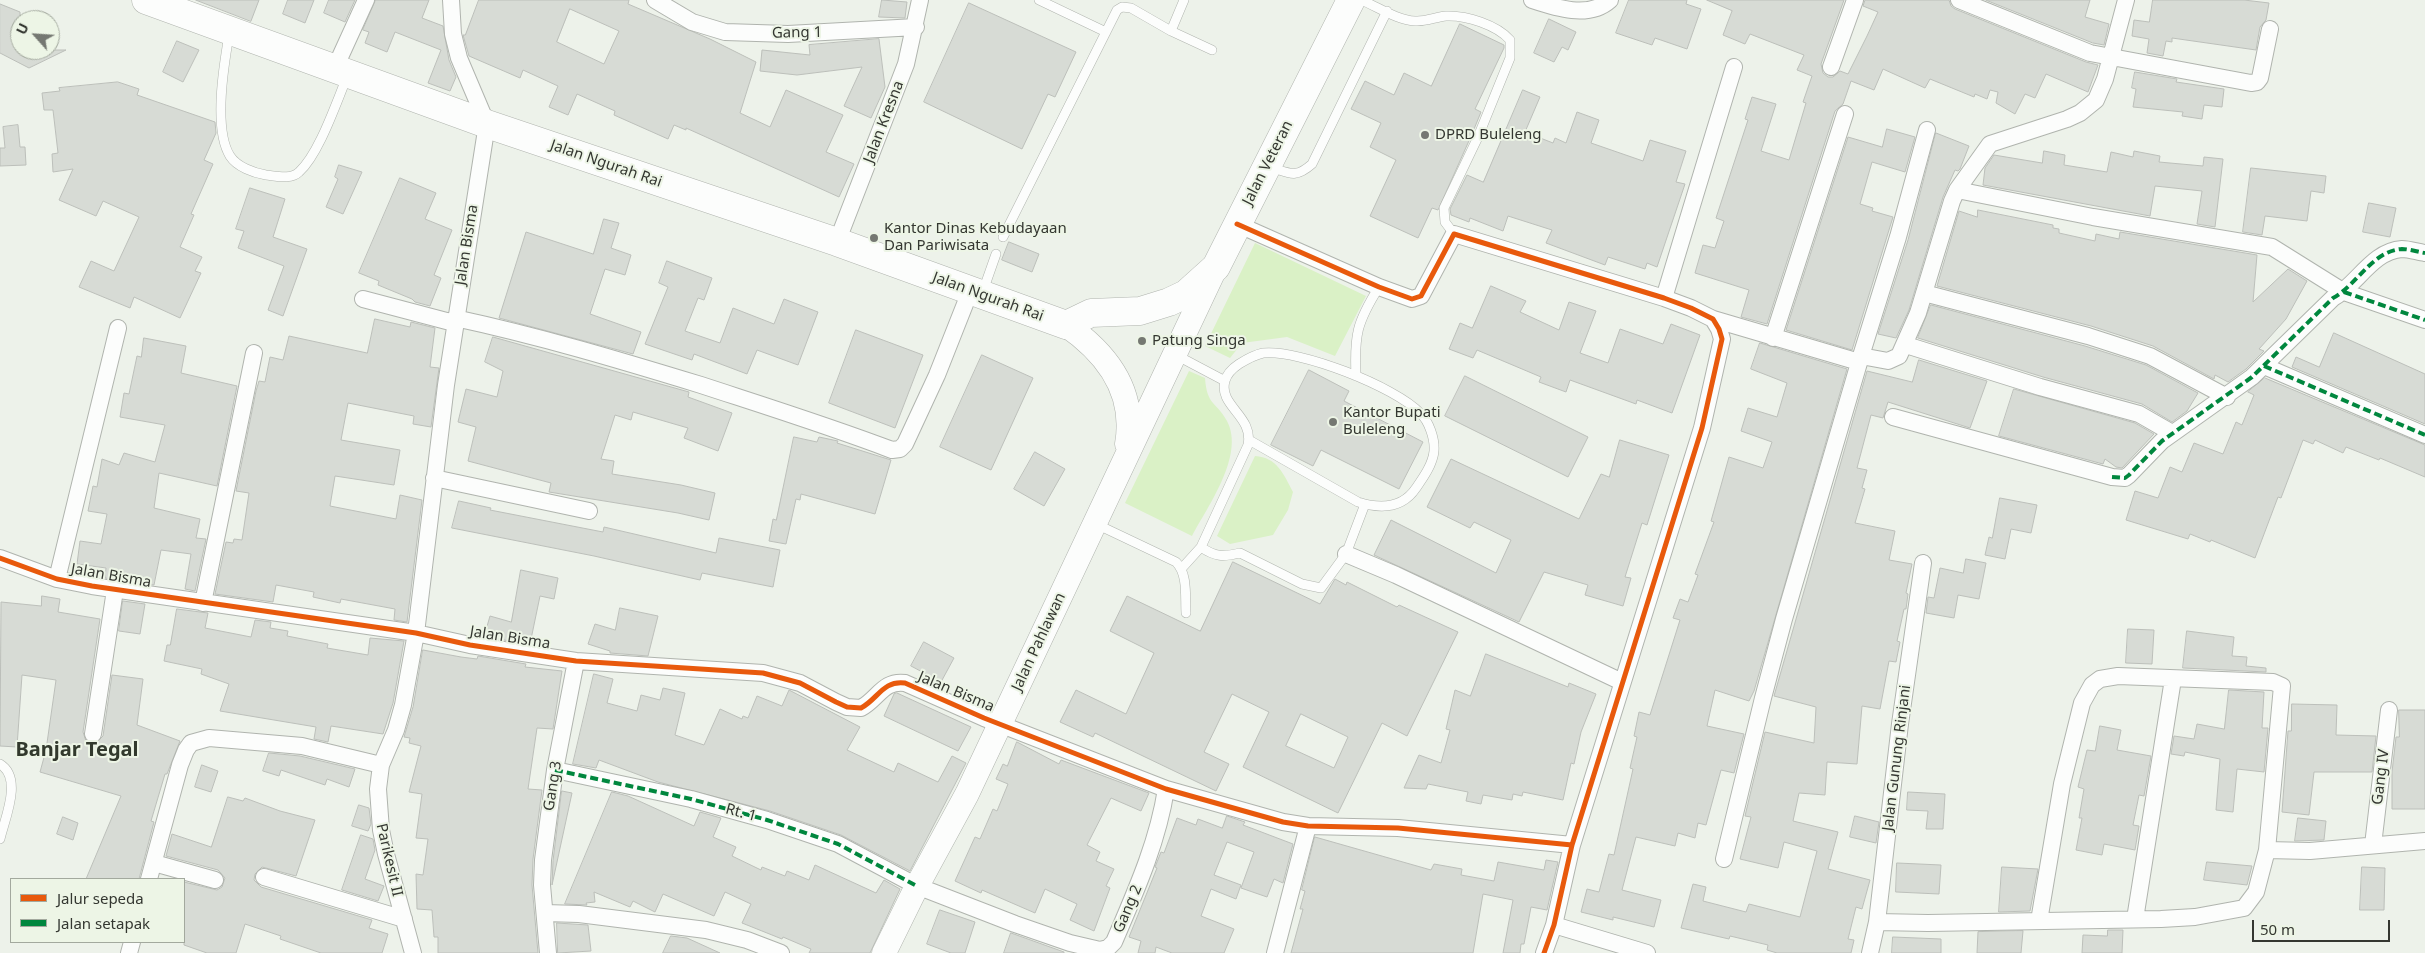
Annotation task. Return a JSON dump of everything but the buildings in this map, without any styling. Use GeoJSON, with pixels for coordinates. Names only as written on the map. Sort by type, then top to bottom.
{"type":"FeatureCollection","features":[{"type":"Feature","properties":{"kind":"highway","name":"Jalan Ngurah Rai"},"geometry":{"type":"LineString","coordinates":[[146,0],[487,124],[837,242],[1066,325]]}},
{"type":"Feature","properties":{"kind":"highway","name":"Jalan Veteran"},"geometry":{"type":"LineString","coordinates":[[1216,267],[1351,0]]}},
{"type":"Feature","properties":{"kind":"highway"},"geometry":{"type":"LineString","coordinates":[[1066,325],[1091,313],[1140,311],[1168,302],[1186,294],[1216,267]]}},
{"type":"Feature","properties":{"kind":"main road","name":"Jalan Veteran"},"geometry":{"type":"LineString","coordinates":[[1174,354],[1216,267]]}},
{"type":"Feature","properties":{"kind":"main road","name":"Jalan Ngurah Rai"},"geometry":{"type":"LineString","coordinates":[[1066,325],[1086,339],[1117,378],[1124,391],[1130,421],[1123,463]]}},
{"type":"Feature","properties":{"kind":"main road","name":"Jalan Pahlawan"},"geometry":{"type":"LineString","coordinates":[[884,953],[917,886],[967,794],[1174,354]]}},
{"type":"Feature","properties":{"kind":"street"},"geometry":{"type":"LineString","coordinates":[[342,71],[366,0]]}},
{"type":"Feature","properties":{"kind":"street"},"geometry":{"type":"LineString","coordinates":[[451,0],[453,34],[459,58],[487,124]]}},
{"type":"Feature","properties":{"kind":"street","name":"Gang 1"},"geometry":{"type":"LineString","coordinates":[[655,0],[682,17],[706,28],[744,33],[788,34],[916,27]]}},
{"type":"Feature","properties":{"kind":"street","name":"Jalan Kresna"},"geometry":{"type":"LineString","coordinates":[[837,242],[906,64],[916,27],[920,0]]}},
{"type":"Feature","properties":{"kind":"street"},"geometry":{"type":"LineString","coordinates":[[1532,0],[1558,3],[1586,11],[1597,9],[1610,0]]}},
{"type":"Feature","properties":{"kind":"street"},"geometry":{"type":"LineString","coordinates":[[1831,67],[1856,0]]}},
{"type":"Feature","properties":{"kind":"street"},"geometry":{"type":"LineString","coordinates":[[1960,0],[2058,42],[2110,58],[2251,83],[2257,82],[2260,78],[2270,29]]}},
{"type":"Feature","properties":{"kind":"street"},"geometry":{"type":"LineString","coordinates":[[1237,224],[1406,298],[1412,299],[1421,296],[1454,234],[1664,298],[1713,319],[1773,338],[1860,359],[1888,361],[1899,356],[1906,345],[1957,190],[1990,144],[2080,113],[2091,106],[2100,94],[2126,0]]}},
{"type":"Feature","properties":{"kind":"street"},"geometry":{"type":"LineString","coordinates":[[1664,298],[1734,67]]}},
{"type":"Feature","properties":{"kind":"street"},"geometry":{"type":"LineString","coordinates":[[1773,338],[1844,114]]}},
{"type":"Feature","properties":{"kind":"street","name":"Jalan Bisma"},"geometry":{"type":"LineString","coordinates":[[381,765],[396,730],[403,705],[416,633],[455,320],[487,124]]}},
{"type":"Feature","properties":{"kind":"street"},"geometry":{"type":"LineString","coordinates":[[1724,859],[1765,689],[1927,130]]}},
{"type":"Feature","properties":{"kind":"street"},"geometry":{"type":"LineString","coordinates":[[1957,190],[2093,217],[2272,247],[2344,292],[2425,320]]}},
{"type":"Feature","properties":{"kind":"street"},"geometry":{"type":"LineString","coordinates":[[1893,417],[2005,449],[2119,478],[2129,475],[2162,441],[2227,397],[2264,366],[2333,298],[2344,292],[2383,254],[2402,249],[2425,253]]}},
{"type":"Feature","properties":{"kind":"street"},"geometry":{"type":"LineString","coordinates":[[363,300],[532,335],[600,354],[819,422],[892,450],[900,449],[905,444],[976,292]]}},
{"type":"Feature","properties":{"kind":"street"},"geometry":{"type":"LineString","coordinates":[[1924,293],[2088,336],[2143,354],[2227,397]]}},
{"type":"Feature","properties":{"kind":"street"},"geometry":{"type":"LineString","coordinates":[[1544,953],[1554,925],[1572,845],[1702,428],[1722,346],[1720,329],[1713,319]]}},
{"type":"Feature","properties":{"kind":"street"},"geometry":{"type":"LineString","coordinates":[[57,578],[118,328]]}},
{"type":"Feature","properties":{"kind":"street"},"geometry":{"type":"LineString","coordinates":[[1906,345],[2040,387],[2139,414],[2172,433]]}},
{"type":"Feature","properties":{"kind":"street"},"geometry":{"type":"LineString","coordinates":[[204,603],[254,353]]}},
{"type":"Feature","properties":{"kind":"street"},"geometry":{"type":"LineString","coordinates":[[2264,366],[2425,435]]}},
{"type":"Feature","properties":{"kind":"street"},"geometry":{"type":"LineString","coordinates":[[434,478],[589,511]]}},
{"type":"Feature","properties":{"kind":"street"},"geometry":{"type":"LineString","coordinates":[[1346,554],[1396,575],[1622,682]]}},
{"type":"Feature","properties":{"kind":"street","name":"Jalan Bisma"},"geometry":{"type":"LineString","coordinates":[[0,558],[57,578],[115,590],[416,633],[470,645],[576,661],[763,673],[800,683],[836,702],[861,708],[883,688],[896,682],[905,683],[1000,724]]}},
{"type":"Feature","properties":{"kind":"street","name":"Jalan Gunung Rinjani"},"geometry":{"type":"LineString","coordinates":[[1870,953],[1877,922],[1900,724],[1923,563]]}},
{"type":"Feature","properties":{"kind":"street"},"geometry":{"type":"LineString","coordinates":[[93,734],[115,590]]}},
{"type":"Feature","properties":{"kind":"street","name":"Gang 3"},"geometry":{"type":"LineString","coordinates":[[548,952],[542,884],[543,860],[555,770],[576,661]]}},
{"type":"Feature","properties":{"kind":"street"},"geometry":{"type":"LineString","coordinates":[[1877,922],[2039,921],[2195,917],[2244,908],[2256,892],[2267,850],[2282,686],[2273,682],[2109,677],[2100,679],[2086,694],[2082,703],[2062,784],[2039,921]]}},
{"type":"Feature","properties":{"kind":"street"},"geometry":{"type":"LineString","coordinates":[[2135,919],[2173,679]]}},
{"type":"Feature","properties":{"kind":"street","name":"Gang IV"},"geometry":{"type":"LineString","coordinates":[[2374,845],[2389,710]]}},
{"type":"Feature","properties":{"kind":"street"},"geometry":{"type":"LineString","coordinates":[[1000,724],[1166,789],[1232,808],[1308,826],[1398,828],[1572,845]]}},
{"type":"Feature","properties":{"kind":"street"},"geometry":{"type":"LineString","coordinates":[[149,878],[186,750],[191,743],[199,739],[302,746],[381,765]]}},
{"type":"Feature","properties":{"kind":"street","name":"Parikesit II"},"geometry":{"type":"LineString","coordinates":[[381,765],[378,789],[381,830],[413,953]]}},
{"type":"Feature","properties":{"kind":"street","name":"Rt. 1"},"geometry":{"type":"LineString","coordinates":[[555,770],[691,799],[767,820],[838,844],[917,886]]}},
{"type":"Feature","properties":{"kind":"street","name":"Gang 2"},"geometry":{"type":"LineString","coordinates":[[917,886],[956,903],[1070,943],[1100,950],[1108,948],[1114,942],[1139,885],[1164,807],[1166,789]]}},
{"type":"Feature","properties":{"kind":"street"},"geometry":{"type":"LineString","coordinates":[[1275,953],[1308,826]]}},
{"type":"Feature","properties":{"kind":"street"},"geometry":{"type":"LineString","coordinates":[[2267,850],[2310,851],[2425,841]]}},
{"type":"Feature","properties":{"kind":"street"},"geometry":{"type":"LineString","coordinates":[[154,862],[215,880]]}},
{"type":"Feature","properties":{"kind":"street"},"geometry":{"type":"LineString","coordinates":[[264,877],[404,918]]}},
{"type":"Feature","properties":{"kind":"street"},"geometry":{"type":"LineString","coordinates":[[545,913],[579,914],[706,930],[747,940],[781,953]]}},
{"type":"Feature","properties":{"kind":"street"},"geometry":{"type":"LineString","coordinates":[[1554,925],[1647,953]]}},
{"type":"Feature","properties":{"kind":"lane"},"geometry":{"type":"LineString","coordinates":[[1039,0],[1106,32]]}},
{"type":"Feature","properties":{"kind":"lane"},"geometry":{"type":"LineString","coordinates":[[1171,31],[1184,0]]}},
{"type":"Feature","properties":{"kind":"lane"},"geometry":{"type":"LineString","coordinates":[[1361,0],[1387,12],[1416,21],[1458,17],[1496,28],[1510,40],[1510,58],[1478,137],[1444,208],[1445,222],[1454,234]]}},
{"type":"Feature","properties":{"kind":"lane"},"geometry":{"type":"LineString","coordinates":[[1003,236],[1117,10],[1122,7],[1140,13],[1171,31],[1212,50]]}},
{"type":"Feature","properties":{"kind":"lane"},"geometry":{"type":"LineString","coordinates":[[1268,166],[1293,174],[1302,173],[1312,164],[1387,12]]}},
{"type":"Feature","properties":{"kind":"lane"},"geometry":{"type":"LineString","coordinates":[[230,32],[224,61],[221,119],[224,142],[230,157],[245,168],[282,177],[298,174],[310,160],[342,71]]}},
{"type":"Feature","properties":{"kind":"lane"},"geometry":{"type":"LineString","coordinates":[[976,292],[996,254]]}},
{"type":"Feature","properties":{"kind":"lane"},"geometry":{"type":"LineString","coordinates":[[1356,376],[1355,343],[1358,325],[1379,287]]}},
{"type":"Feature","properties":{"kind":"lane"},"geometry":{"type":"LineString","coordinates":[[1186,613],[1182,568],[1200,547],[1249,440],[1248,426],[1226,396],[1225,381],[1232,369],[1247,358],[1273,353],[1335,367],[1407,401],[1421,413],[1430,428],[1434,452],[1428,468],[1413,493],[1399,504],[1385,506],[1365,504],[1249,440]]}},
{"type":"Feature","properties":{"kind":"lane"},"geometry":{"type":"LineString","coordinates":[[1174,354],[1225,381]]}},
{"type":"Feature","properties":{"kind":"lane"},"geometry":{"type":"LineString","coordinates":[[1200,547],[1212,555],[1224,557],[1240,553],[1302,584],[1320,588],[1346,554],[1365,504]]}},
{"type":"Feature","properties":{"kind":"lane"},"geometry":{"type":"LineString","coordinates":[[1095,523],[1164,555],[1182,568]]}},
{"type":"Feature","properties":{"kind":"lane"},"geometry":{"type":"LineString","coordinates":[[0,764],[9,772],[12,782],[10,802],[0,839]]}},
{"type":"Feature","properties":{"kind":"green space"},"geometry":{"type":"Polygon","coordinates":[[[1255,243],[1366,296],[1335,356],[1287,337],[1242,343],[1230,358],[1205,346],[1255,243]]]}},
{"type":"Feature","properties":{"kind":"green space"},"geometry":{"type":"Polygon","coordinates":[[[1189,371],[1205,378],[1210,399],[1227,421],[1231,434],[1231,449],[1222,480],[1192,536],[1125,503],[1189,371]]]}},
{"type":"Feature","properties":{"kind":"green space"},"geometry":{"type":"Polygon","coordinates":[[[1255,456],[1263,457],[1274,463],[1283,473],[1293,492],[1288,510],[1273,535],[1230,544],[1217,536],[1255,456]]]}},
{"type":"Feature","properties":{"kind":"marked path"},"geometry":{"type":"LineString","coordinates":[[2112,477],[2125,478],[2162,441],[2252,377],[2373,262],[2391,251],[2402,249],[2425,253]]}},
{"type":"Feature","properties":{"kind":"marked path"},"geometry":{"type":"LineString","coordinates":[[2344,292],[2425,320]]}},
{"type":"Feature","properties":{"kind":"marked path"},"geometry":{"type":"LineString","coordinates":[[2264,366],[2425,435]]}},
{"type":"Feature","properties":{"kind":"marked path"},"geometry":{"type":"LineString","coordinates":[[555,770],[691,799],[767,820],[838,844],[917,886]]}},
{"type":"Feature","properties":{"kind":"cycle path"},"geometry":{"type":"LineString","coordinates":[[1237,224],[1379,287],[1412,299],[1421,296],[1454,234],[1664,298],[1713,319],[1719,329],[1722,339],[1702,428],[1572,845],[1554,925],[1544,953]]}},
{"type":"Feature","properties":{"kind":"cycle path"},"geometry":{"type":"LineString","coordinates":[[0,558],[57,579],[92,586],[416,633],[470,645],[576,661],[763,673],[800,683],[847,707],[861,708],[891,684],[905,683],[984,718],[1166,789],[1283,822],[1308,826],[1398,828],[1572,845]]}},
{"type":"Feature","properties":{"kind":"place","name":"DPRD Buleleng"},"geometry":{"type":"Point","coordinates":[1425,135]}},
{"type":"Feature","properties":{"kind":"place","name":"Kantor Dinas Kebudayaan Dan Pariwisata"},"geometry":{"type":"Point","coordinates":[874,238]}},
{"type":"Feature","properties":{"kind":"place","name":"Patung Singa"},"geometry":{"type":"Point","coordinates":[1142,341]}},
{"type":"Feature","properties":{"kind":"place","name":"Kantor Bupati Buleleng"},"geometry":{"type":"Point","coordinates":[1333,422]}},
{"type":"Feature","properties":{"kind":"district","name":"Banjar Tegal"},"geometry":{"type":"Point","coordinates":[77,750]}}]}
